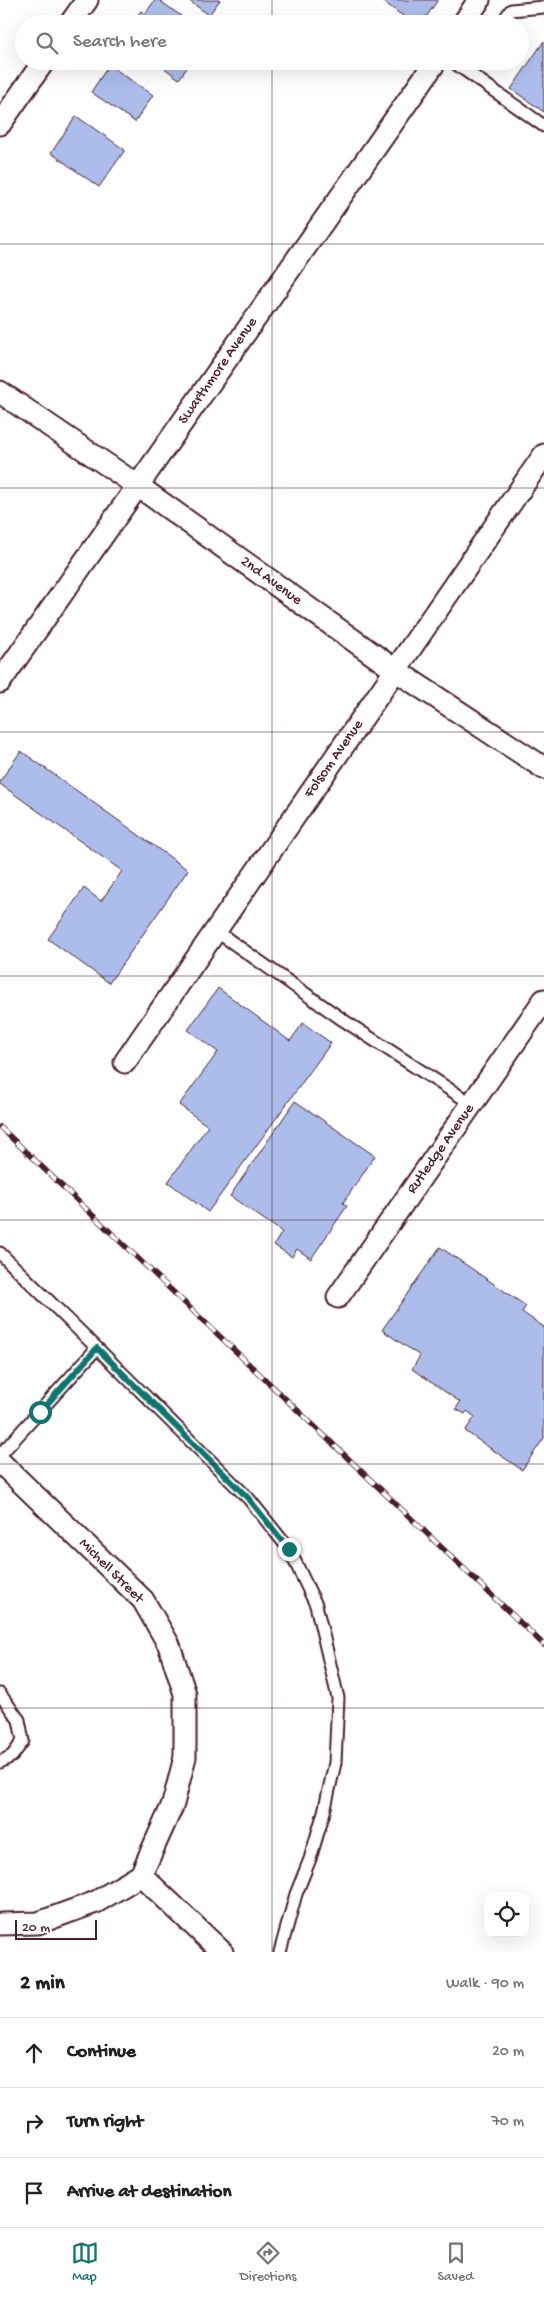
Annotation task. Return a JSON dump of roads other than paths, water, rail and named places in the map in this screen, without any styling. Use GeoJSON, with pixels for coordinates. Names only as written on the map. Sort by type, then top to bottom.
{"type":"FeatureCollection","features":[{"type":"Feature","properties":{"kind":"street"},"geometry":{"type":"LineString","coordinates":[[76,15],[87,0]]}},
{"type":"Feature","properties":{"kind":"street"},"geometry":{"type":"LineString","coordinates":[[469,15],[479,0]]}},
{"type":"Feature","properties":{"kind":"street"},"geometry":{"type":"LineString","coordinates":[[0,124],[38,70]]}},
{"type":"Feature","properties":{"kind":"street","name":"Swarthmore Avenue"},"geometry":{"type":"LineString","coordinates":[[0,682],[430,70]]}},
{"type":"Feature","properties":{"kind":"street","name":"2nd Avenue"},"geometry":{"type":"LineString","coordinates":[[0,392],[138,486],[395,670],[544,768]]}},
{"type":"Feature","properties":{"kind":"street","name":"Folsom Avenue"},"geometry":{"type":"LineString","coordinates":[[125,1062],[544,455]]}},
{"type":"Feature","properties":{"kind":"street","name":"Rutledge Avenue"},"geometry":{"type":"LineString","coordinates":[[338,1297],[544,1000]]}},
{"type":"Feature","properties":{"kind":"street","name":"Michell Street"},"geometry":{"type":"LineString","coordinates":[[0,1462],[142,1600],[169,1645],[185,1694],[185,1757],[173,1804],[141,1875]]}},
{"type":"Feature","properties":{"kind":"street"},"geometry":{"type":"LineString","coordinates":[[0,1924],[38,1923],[96,1902],[141,1875],[222,1952]]}},
{"type":"Feature","properties":{"kind":"lane"},"geometry":{"type":"LineString","coordinates":[[507,15],[511,10],[544,8]]}},
{"type":"Feature","properties":{"kind":"lane"},"geometry":{"type":"LineString","coordinates":[[467,71],[544,126]]}},
{"type":"Feature","properties":{"kind":"lane"},"geometry":{"type":"LineString","coordinates":[[216,931],[343,1020],[472,1104]]}},
{"type":"Feature","properties":{"kind":"lane"},"geometry":{"type":"LineString","coordinates":[[0,1253],[249,1499],[289,1549],[316,1606],[338,1698],[334,1763],[324,1812],[310,1860],[296,1894],[280,1952]]}},
{"type":"Feature","properties":{"kind":"lane"},"geometry":{"type":"LineString","coordinates":[[0,1455],[97,1348]]}},
{"type":"Feature","properties":{"kind":"lane"},"geometry":{"type":"LineString","coordinates":[[0,1694],[19,1720],[23,1741],[12,1756],[0,1762]]}},
{"type":"Feature","properties":{"kind":"railway"},"geometry":{"type":"LineString","coordinates":[[0,1127],[544,1645]]}}]}
